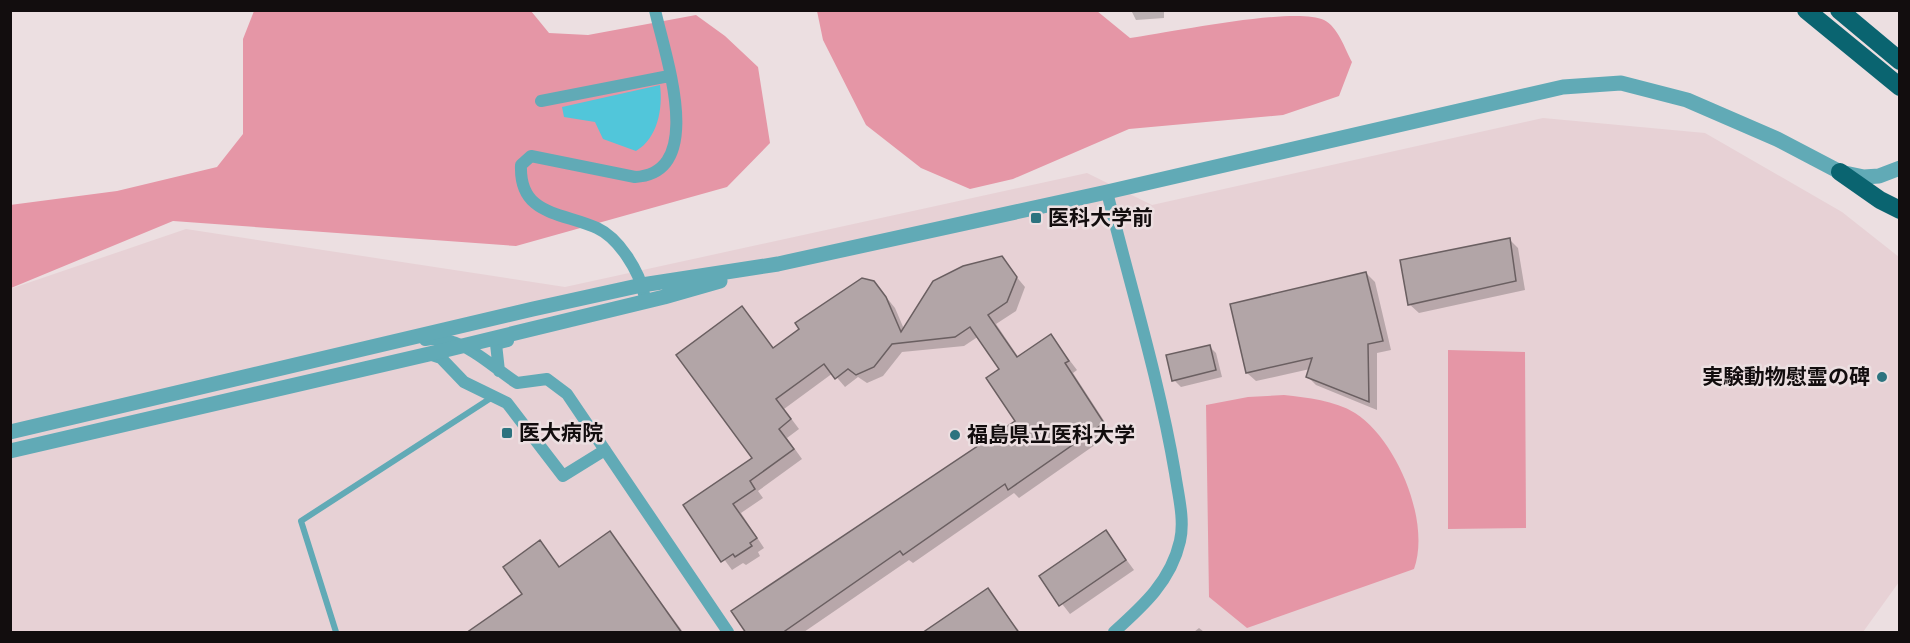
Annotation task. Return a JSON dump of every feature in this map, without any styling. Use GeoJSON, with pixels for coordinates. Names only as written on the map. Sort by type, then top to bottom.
{"type":"FeatureCollection","features":[{"type":"Feature","properties":{"kind":"highway"},"geometry":{"type":"LineString","coordinates":[[1806,10],[1899,87]]}},
{"type":"Feature","properties":{"kind":"highway"},"geometry":{"type":"LineString","coordinates":[[1839,10],[1899,60]]}},
{"type":"Feature","properties":{"kind":"highway"},"geometry":{"type":"LineString","coordinates":[[1840,172],[1880,200],[1899,210]]}},
{"type":"Feature","properties":{"kind":"street"},"geometry":{"type":"LineString","coordinates":[[645,301],[642,285],[614,240],[598,228],[545,211],[528,196],[520,181],[521,165],[531,156],[634,177],[646,176],[658,171],[669,160],[679,120],[655,10]]}},
{"type":"Feature","properties":{"kind":"street"},"geometry":{"type":"LineString","coordinates":[[541,101],[669,76]]}},
{"type":"Feature","properties":{"kind":"street"},"geometry":{"type":"LineString","coordinates":[[10,451],[429,354],[456,345],[645,301],[778,264],[1107,192],[1552,89],[1621,83],[1686,100],[1777,139],[1840,172],[1864,177],[1879,176],[1899,168]]}},
{"type":"Feature","properties":{"kind":"street"},"geometry":{"type":"LineString","coordinates":[[1107,192],[1169,442],[1181,510],[1180,540],[1169,570],[1152,598],[1114,633]]}},
{"type":"Feature","properties":{"kind":"street"},"geometry":{"type":"LineString","coordinates":[[10,432],[642,285],[778,264]]}},
{"type":"Feature","properties":{"kind":"street"},"geometry":{"type":"LineString","coordinates":[[499,371],[496,344],[551,329],[559,321]]}},
{"type":"Feature","properties":{"kind":"street"},"geometry":{"type":"LineString","coordinates":[[466,382],[466,377],[452,357],[456,345],[473,323]]}},
{"type":"Feature","properties":{"kind":"street"},"geometry":{"type":"LineString","coordinates":[[363,349],[370,352],[436,338],[456,345],[517,383],[547,379],[567,394],[728,633]]}},
{"type":"Feature","properties":{"kind":"street"},"geometry":{"type":"LineString","coordinates":[[429,354],[441,358],[462,381],[507,403],[563,476],[604,450]]}},
{"type":"Feature","properties":{"kind":"lane"},"geometry":{"type":"LineString","coordinates":[[336,633],[301,521],[495,396]]}},
{"type":"Feature","properties":{"kind":"shaded area"},"geometry":{"type":"Polygon","coordinates":[[[254,11],[531,11],[549,33],[588,35],[696,15],[725,36],[758,67],[770,143],[727,187],[516,246],[173,221],[11,288],[10,205],[117,191],[217,167],[243,134],[243,39],[254,11]]]}},
{"type":"Feature","properties":{"kind":"shaded area"},"geometry":{"type":"Polygon","coordinates":[[[817,11],[1097,11],[1130,38],[1260,18],[1309,17],[1329,23],[1341,39],[1352,62],[1339,96],[1283,115],[1129,129],[1013,179],[970,189],[921,168],[866,125],[823,40],[817,11]]]}},
{"type":"Feature","properties":{"kind":"shaded area","name":"福島県立医科大学"},"geometry":{"type":"Polygon","coordinates":[[[1543,118],[1705,133],[1842,212],[1899,257],[1899,582],[1863,632],[11,632],[10,289],[186,229],[565,287],[1087,173],[1152,205],[1543,118]]]}},
{"type":"Feature","properties":{"kind":"shaded area"},"geometry":{"type":"Polygon","coordinates":[[[1448,350],[1525,352],[1526,528],[1448,529],[1448,350]]]}},
{"type":"Feature","properties":{"kind":"shaded area"},"geometry":{"type":"Polygon","coordinates":[[[1284,395],[1321,400],[1347,409],[1370,426],[1384,442],[1397,462],[1414,506],[1418,529],[1418,550],[1414,569],[1247,628],[1209,597],[1206,405],[1248,397],[1284,395]]]}},
{"type":"Feature","properties":{"kind":"water"},"geometry":{"type":"Polygon","coordinates":[[[660,85],[661,103],[657,122],[649,138],[636,151],[603,139],[595,122],[564,117],[562,107],[660,85]]]}},
{"type":"Feature","properties":{"kind":"building"},"geometry":{"type":"Polygon","coordinates":[[[1510,238],[1516,281],[1408,305],[1400,260],[1510,238]]]}},
{"type":"Feature","properties":{"kind":"building"},"geometry":{"type":"Polygon","coordinates":[[[1002,256],[1017,277],[1007,302],[988,315],[1017,357],[1051,334],[1069,361],[1065,363],[1104,423],[1008,490],[1005,484],[903,555],[900,551],[782,633],[746,633],[731,611],[1015,421],[986,378],[999,369],[970,327],[955,337],[892,344],[874,367],[856,375],[848,369],[835,379],[824,364],[776,399],[791,419],[779,429],[794,449],[750,481],[755,489],[733,504],[757,538],[750,543],[752,546],[735,557],[733,554],[721,562],[683,505],[752,458],[676,355],[742,306],[773,348],[799,329],[795,323],[862,278],[874,281],[886,297],[901,332],[933,281],[963,266],[1002,256]]]}},
{"type":"Feature","properties":{"kind":"building"},"geometry":{"type":"Polygon","coordinates":[[[1366,272],[1383,341],[1368,344],[1369,402],[1306,377],[1312,358],[1246,373],[1230,304],[1366,272]]]}},
{"type":"Feature","properties":{"kind":"building"},"geometry":{"type":"Polygon","coordinates":[[[1210,345],[1216,370],[1172,381],[1166,355],[1210,345]]]}},
{"type":"Feature","properties":{"kind":"building"},"geometry":{"type":"Polygon","coordinates":[[[1106,530],[1126,560],[1059,606],[1039,576],[1106,530]]]}},
{"type":"Feature","properties":{"kind":"building"},"geometry":{"type":"Polygon","coordinates":[[[610,531],[682,633],[466,633],[522,594],[503,567],[540,540],[559,567],[610,531]]]}},
{"type":"Feature","properties":{"kind":"building"},"geometry":{"type":"Polygon","coordinates":[[[988,588],[1019,633],[922,633],[988,588]]]}},
{"type":"Feature","properties":{"kind":"place","name":"医科大学前"},"geometry":{"type":"Point","coordinates":[1036,218]}},
{"type":"Feature","properties":{"kind":"place","name":"実験動物慰霊の碑"},"geometry":{"type":"Point","coordinates":[1882,377]}},
{"type":"Feature","properties":{"kind":"place","name":"医大病院"},"geometry":{"type":"Point","coordinates":[507,433]}},
{"type":"Feature","properties":{"kind":"place","name":"福島県立医科大学"},"geometry":{"type":"Point","coordinates":[955,435]}}]}
